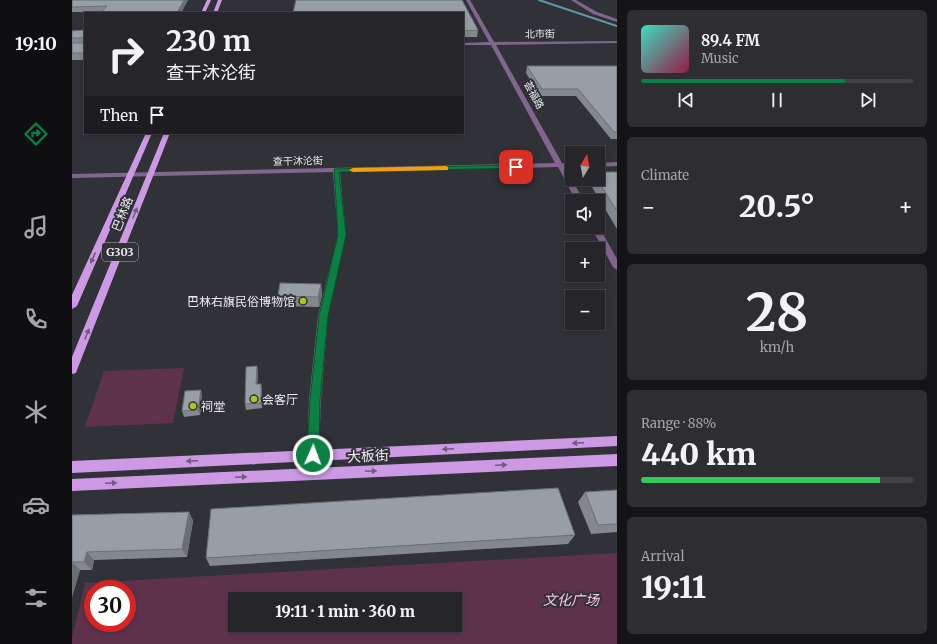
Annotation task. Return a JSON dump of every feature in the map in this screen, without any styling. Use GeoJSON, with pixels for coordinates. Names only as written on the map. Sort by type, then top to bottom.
{"type":"FeatureCollection","features":[{"type":"Feature","properties":{"kind":"main road"},"geometry":{"type":"LineString","coordinates":[[203,12],[209,0]]}},
{"type":"Feature","properties":{"kind":"main road"},"geometry":{"type":"LineString","coordinates":[[215,12],[220,0]]}},
{"type":"Feature","properties":{"kind":"main road","name":"巴林路"},"geometry":{"type":"LineString","coordinates":[[72,306],[150,134]]}},
{"type":"Feature","properties":{"kind":"main road","name":"巴林路"},"geometry":{"type":"LineString","coordinates":[[72,370],[167,134]]}},
{"type":"Feature","properties":{"kind":"main road","name":"大板街"},"geometry":{"type":"LineString","coordinates":[[72,466],[617,441]]}},
{"type":"Feature","properties":{"kind":"main road","name":"大板街"},"geometry":{"type":"LineString","coordinates":[[72,485],[617,460]]}},
{"type":"Feature","properties":{"kind":"street","name":"荟福路"},"geometry":{"type":"LineString","coordinates":[[468,0],[576,194]]}},
{"type":"Feature","properties":{"kind":"street"},"geometry":{"type":"LineString","coordinates":[[573,0],[595,13],[617,21]]}},
{"type":"Feature","properties":{"kind":"street","name":"北市街"},"geometry":{"type":"LineString","coordinates":[[464,44],[617,42]]}},
{"type":"Feature","properties":{"kind":"street"},"geometry":{"type":"LineString","coordinates":[[605,159],[617,159]]}},
{"type":"Feature","properties":{"kind":"street","name":"查干沐沦街"},"geometry":{"type":"LineString","coordinates":[[72,170],[152,172],[336,170],[565,162]]}},
{"type":"Feature","properties":{"kind":"street","name":"查干沐沦街"},"geometry":{"type":"LineString","coordinates":[[152,172],[559,163],[565,164]]}},
{"type":"Feature","properties":{"kind":"street"},"geometry":{"type":"LineString","coordinates":[[605,165],[617,164]]}},
{"type":"Feature","properties":{"kind":"street"},"geometry":{"type":"LineString","coordinates":[[313,455],[315,400],[323,316],[342,235],[336,170]]}},
{"type":"Feature","properties":{"kind":"street","name":"查干沐沦街"},"geometry":{"type":"LineString","coordinates":[[72,176],[132,172]]}},
{"type":"Feature","properties":{"kind":"street"},"geometry":{"type":"LineString","coordinates":[[599,234],[617,267]]}},
{"type":"Feature","properties":{"kind":"green space"},"geometry":{"type":"Polygon","coordinates":[[[184,368],[173,423],[85,427],[104,371],[184,368]]]}},
{"type":"Feature","properties":{"kind":"green space","name":"文化广场"},"geometry":{"type":"Polygon","coordinates":[[[617,553],[617,644],[72,644],[72,638],[84,587],[84,632],[136,632],[136,580],[617,553]]]}},
{"type":"Feature","properties":{"kind":"building"},"geometry":{"type":"Polygon","coordinates":[[[72,0],[184,0],[178,12],[102,12],[107,6],[72,7],[72,0]]]}},
{"type":"Feature","properties":{"kind":"building"},"geometry":{"type":"Polygon","coordinates":[[[296,0],[462,0],[478,30],[464,31],[464,12],[293,12],[296,0]]]}},
{"type":"Feature","properties":{"kind":"building"},"geometry":{"type":"Polygon","coordinates":[[[84,30],[84,40],[83,38],[72,38],[72,31],[84,30]]]}},
{"type":"Feature","properties":{"kind":"building"},"geometry":{"type":"Polygon","coordinates":[[[84,40],[84,53],[72,53],[72,43],[83,43],[84,40]]]}},
{"type":"Feature","properties":{"kind":"building"},"geometry":{"type":"Polygon","coordinates":[[[527,66],[617,66],[617,132],[614,132],[578,89],[542,89],[527,66]]]}},
{"type":"Feature","properties":{"kind":"building"},"geometry":{"type":"Polygon","coordinates":[[[605,172],[617,172],[617,211],[601,186],[605,186],[605,172]]]}},
{"type":"Feature","properties":{"kind":"building"},"geometry":{"type":"Polygon","coordinates":[[[280,283],[321,284],[318,297],[278,296],[280,283]]]}},
{"type":"Feature","properties":{"kind":"building"},"geometry":{"type":"Polygon","coordinates":[[[257,366],[256,384],[261,384],[261,403],[245,404],[246,367],[257,366]]]}},
{"type":"Feature","properties":{"kind":"building","name":"祠堂"},"geometry":{"type":"Polygon","coordinates":[[[201,390],[198,410],[182,411],[185,391],[201,390]]]}},
{"type":"Feature","properties":{"kind":"building"},"geometry":{"type":"Polygon","coordinates":[[[558,488],[575,535],[206,558],[211,509],[558,488]]]}},
{"type":"Feature","properties":{"kind":"building"},"geometry":{"type":"Polygon","coordinates":[[[617,490],[617,524],[598,525],[585,492],[617,490]]]}},
{"type":"Feature","properties":{"kind":"building"},"geometry":{"type":"Polygon","coordinates":[[[189,512],[182,549],[87,552],[84,562],[72,562],[72,515],[189,512]]]}},
{"type":"Feature","properties":{"kind":"waterway"},"geometry":{"type":"LineString","coordinates":[[539,0],[617,26]]}},
{"type":"Feature","properties":{"kind":"slow traffic"},"geometry":{"type":"LineString","coordinates":[[353,170],[446,168]]}},
{"type":"Feature","properties":{"kind":"place","name":"巴林右旗民俗博物馆"},"geometry":{"type":"Point","coordinates":[303,301]}},
{"type":"Feature","properties":{"kind":"place","name":"会客厅"},"geometry":{"type":"Point","coordinates":[254,399]}},
{"type":"Feature","properties":{"kind":"place","name":"祠堂"},"geometry":{"type":"Point","coordinates":[193,406]}},
{"type":"Feature","properties":{"kind":"route"},"geometry":{"type":"LineString","coordinates":[[313,455],[315,400],[323,316],[342,235],[336,170],[516,167]]}}]}
